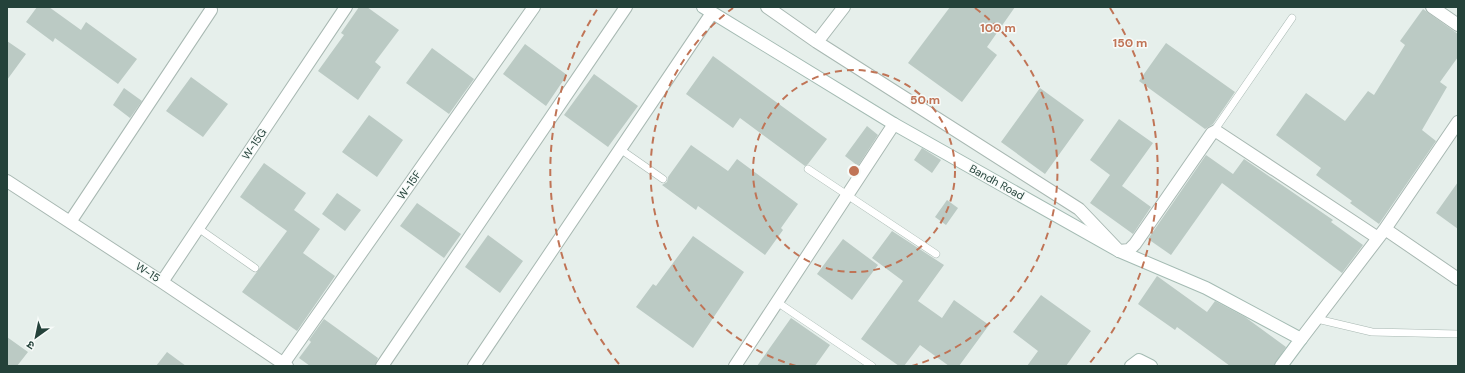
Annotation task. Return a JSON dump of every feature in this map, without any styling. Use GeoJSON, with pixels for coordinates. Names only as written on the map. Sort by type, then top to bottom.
{"type":"FeatureCollection","features":[{"type":"Feature","properties":{"kind":"street","name":"W-15G"},"geometry":{"type":"LineString","coordinates":[[162,282],[346,7]]}},
{"type":"Feature","properties":{"kind":"street","name":"W-15F"},"geometry":{"type":"LineString","coordinates":[[285,365],[534,7]]}},
{"type":"Feature","properties":{"kind":"street"},"geometry":{"type":"LineString","coordinates":[[382,366],[626,7]]}},
{"type":"Feature","properties":{"kind":"street"},"geometry":{"type":"LineString","coordinates":[[767,7],[817,42],[1079,209],[1120,251],[1129,250],[1135,244],[1214,131],[1219,132],[1382,234],[1458,278]]}},
{"type":"Feature","properties":{"kind":"street"},"geometry":{"type":"LineString","coordinates":[[817,42],[844,7]]}},
{"type":"Feature","properties":{"kind":"street"},"geometry":{"type":"LineString","coordinates":[[1432,7],[1458,26]]}},
{"type":"Feature","properties":{"kind":"street"},"geometry":{"type":"LineString","coordinates":[[70,222],[211,10]]}},
{"type":"Feature","properties":{"kind":"street"},"geometry":{"type":"LineString","coordinates":[[474,366],[620,149],[707,10]]}},
{"type":"Feature","properties":{"kind":"street","name":"Bandh Road"},"geometry":{"type":"LineString","coordinates":[[707,10],[894,124],[1120,251],[1206,288],[1301,339]]}},
{"type":"Feature","properties":{"kind":"street"},"geometry":{"type":"LineString","coordinates":[[1281,366],[1382,234],[1458,122]]}},
{"type":"Feature","properties":{"kind":"street"},"geometry":{"type":"LineString","coordinates":[[736,366],[846,194],[894,124]]}},
{"type":"Feature","properties":{"kind":"street","name":"W-15"},"geometry":{"type":"LineString","coordinates":[[7,181],[162,282],[285,365]]}},
{"type":"Feature","properties":{"kind":"street"},"geometry":{"type":"LineString","coordinates":[[1131,366],[1139,360],[1151,366]]}},
{"type":"Feature","properties":{"kind":"lane"},"geometry":{"type":"LineString","coordinates":[[1214,131],[1292,18]]}},
{"type":"Feature","properties":{"kind":"lane"},"geometry":{"type":"LineString","coordinates":[[620,149],[663,179]]}},
{"type":"Feature","properties":{"kind":"lane"},"geometry":{"type":"LineString","coordinates":[[808,169],[936,254]]}},
{"type":"Feature","properties":{"kind":"lane"},"geometry":{"type":"LineString","coordinates":[[198,228],[255,268]]}},
{"type":"Feature","properties":{"kind":"lane"},"geometry":{"type":"LineString","coordinates":[[777,302],[872,366]]}},
{"type":"Feature","properties":{"kind":"lane"},"geometry":{"type":"LineString","coordinates":[[1317,319],[1372,332],[1458,334]]}},
{"type":"Feature","properties":{"kind":"building"},"geometry":{"type":"Polygon","coordinates":[[[37,7],[49,7],[81,30],[86,22],[137,59],[118,84],[55,38],[53,42],[26,22],[37,7]]]}},
{"type":"Feature","properties":{"kind":"building"},"geometry":{"type":"Polygon","coordinates":[[[359,7],[367,7],[399,30],[375,62],[381,67],[358,100],[318,71],[344,35],[341,33],[359,7]]]}},
{"type":"Feature","properties":{"kind":"building"},"geometry":{"type":"Polygon","coordinates":[[[950,7],[1015,7],[987,47],[997,55],[962,102],[908,63],[950,7]]]}},
{"type":"Feature","properties":{"kind":"building"},"geometry":{"type":"Polygon","coordinates":[[[1423,9],[1458,34],[1458,57],[1440,82],[1447,87],[1422,130],[1436,141],[1379,224],[1350,203],[1352,201],[1316,175],[1321,168],[1276,135],[1306,93],[1345,121],[1368,91],[1374,95],[1405,45],[1400,41],[1423,9]]]}},
{"type":"Feature","properties":{"kind":"building"},"geometry":{"type":"Polygon","coordinates":[[[7,41],[26,54],[7,80],[7,41]]]}},
{"type":"Feature","properties":{"kind":"building"},"geometry":{"type":"Polygon","coordinates":[[[1166,43],[1235,92],[1213,124],[1205,129],[1139,81],[1166,43]]]}},
{"type":"Feature","properties":{"kind":"building"},"geometry":{"type":"Polygon","coordinates":[[[525,44],[567,75],[546,106],[503,74],[525,44]]]}},
{"type":"Feature","properties":{"kind":"building"},"geometry":{"type":"Polygon","coordinates":[[[432,48],[474,79],[449,114],[406,83],[432,48]]]}},
{"type":"Feature","properties":{"kind":"building"},"geometry":{"type":"Polygon","coordinates":[[[713,56],[827,139],[808,164],[805,166],[740,118],[733,128],[686,94],[713,56]]]}},
{"type":"Feature","properties":{"kind":"building"},"geometry":{"type":"Polygon","coordinates":[[[594,74],[638,106],[608,147],[564,115],[594,74]]]}},
{"type":"Feature","properties":{"kind":"building"},"geometry":{"type":"Polygon","coordinates":[[[191,77],[228,104],[203,137],[166,111],[191,77]]]}},
{"type":"Feature","properties":{"kind":"building"},"geometry":{"type":"Polygon","coordinates":[[[124,88],[142,101],[130,118],[113,105],[124,88]]]}},
{"type":"Feature","properties":{"kind":"building"},"geometry":{"type":"Polygon","coordinates":[[[1040,88],[1084,120],[1045,174],[1001,142],[1040,88]]]}},
{"type":"Feature","properties":{"kind":"building"},"geometry":{"type":"Polygon","coordinates":[[[369,115],[403,140],[377,177],[342,152],[369,115]]]}},
{"type":"Feature","properties":{"kind":"building"},"geometry":{"type":"Polygon","coordinates":[[[1119,119],[1153,143],[1122,186],[1151,207],[1133,234],[1090,203],[1110,175],[1090,160],[1119,119]]]}},
{"type":"Feature","properties":{"kind":"building"},"geometry":{"type":"Polygon","coordinates":[[[867,126],[878,135],[858,166],[845,156],[867,126]]]}},
{"type":"Feature","properties":{"kind":"building"},"geometry":{"type":"Polygon","coordinates":[[[691,145],[728,171],[737,159],[798,204],[781,228],[783,230],[765,255],[698,206],[696,210],[662,185],[667,182],[668,177],[691,145]]]}},
{"type":"Feature","properties":{"kind":"building"},"geometry":{"type":"Polygon","coordinates":[[[922,148],[941,160],[932,173],[914,160],[922,148]]]}},
{"type":"Feature","properties":{"kind":"building"},"geometry":{"type":"Polygon","coordinates":[[[1206,155],[1233,174],[1244,159],[1333,220],[1331,222],[1363,245],[1342,273],[1222,183],[1171,255],[1148,239],[1206,155]]]}},
{"type":"Feature","properties":{"kind":"building"},"geometry":{"type":"Polygon","coordinates":[[[264,163],[306,193],[294,210],[320,229],[303,253],[335,276],[297,331],[242,292],[287,231],[240,197],[264,163]]]}},
{"type":"Feature","properties":{"kind":"building"},"geometry":{"type":"Polygon","coordinates":[[[1458,182],[1458,229],[1436,213],[1458,182]]]}},
{"type":"Feature","properties":{"kind":"building"},"geometry":{"type":"Polygon","coordinates":[[[337,193],[361,210],[345,231],[322,214],[337,193]]]}},
{"type":"Feature","properties":{"kind":"building"},"geometry":{"type":"Polygon","coordinates":[[[947,200],[958,208],[946,225],[935,217],[947,200]]]}},
{"type":"Feature","properties":{"kind":"building"},"geometry":{"type":"Polygon","coordinates":[[[417,203],[461,234],[444,258],[400,226],[417,203]]]}},
{"type":"Feature","properties":{"kind":"building"},"geometry":{"type":"Polygon","coordinates":[[[892,231],[944,265],[918,301],[942,318],[954,300],[989,325],[959,366],[949,366],[920,345],[904,366],[899,366],[861,339],[903,281],[872,258],[892,231]]]}},
{"type":"Feature","properties":{"kind":"building"},"geometry":{"type":"Polygon","coordinates":[[[488,235],[523,261],[500,293],[465,267],[488,235]]]}},
{"type":"Feature","properties":{"kind":"building"},"geometry":{"type":"Polygon","coordinates":[[[693,236],[744,272],[693,348],[636,307],[653,284],[656,286],[693,236]]]}},
{"type":"Feature","properties":{"kind":"building"},"geometry":{"type":"Polygon","coordinates":[[[843,239],[878,265],[852,300],[817,274],[843,239]]]}},
{"type":"Feature","properties":{"kind":"building"},"geometry":{"type":"Polygon","coordinates":[[[1157,276],[1207,312],[1215,301],[1245,317],[1286,347],[1274,366],[1230,366],[1177,327],[1175,330],[1138,304],[1157,276]]]}},
{"type":"Feature","properties":{"kind":"building"},"geometry":{"type":"Polygon","coordinates":[[[1041,295],[1091,331],[1066,366],[1027,366],[1038,351],[1013,332],[1041,295]]]}},
{"type":"Feature","properties":{"kind":"building"},"geometry":{"type":"Polygon","coordinates":[[[791,318],[830,345],[815,366],[757,366],[791,318]]]}},
{"type":"Feature","properties":{"kind":"building"},"geometry":{"type":"Polygon","coordinates":[[[324,319],[378,358],[375,366],[310,366],[299,358],[311,342],[309,340],[324,319]]]}},
{"type":"Feature","properties":{"kind":"building"},"geometry":{"type":"Polygon","coordinates":[[[7,337],[28,352],[17,366],[7,366],[7,337]]]}},
{"type":"Feature","properties":{"kind":"building"},"geometry":{"type":"Polygon","coordinates":[[[167,352],[186,366],[156,366],[167,352]]]}}]}
